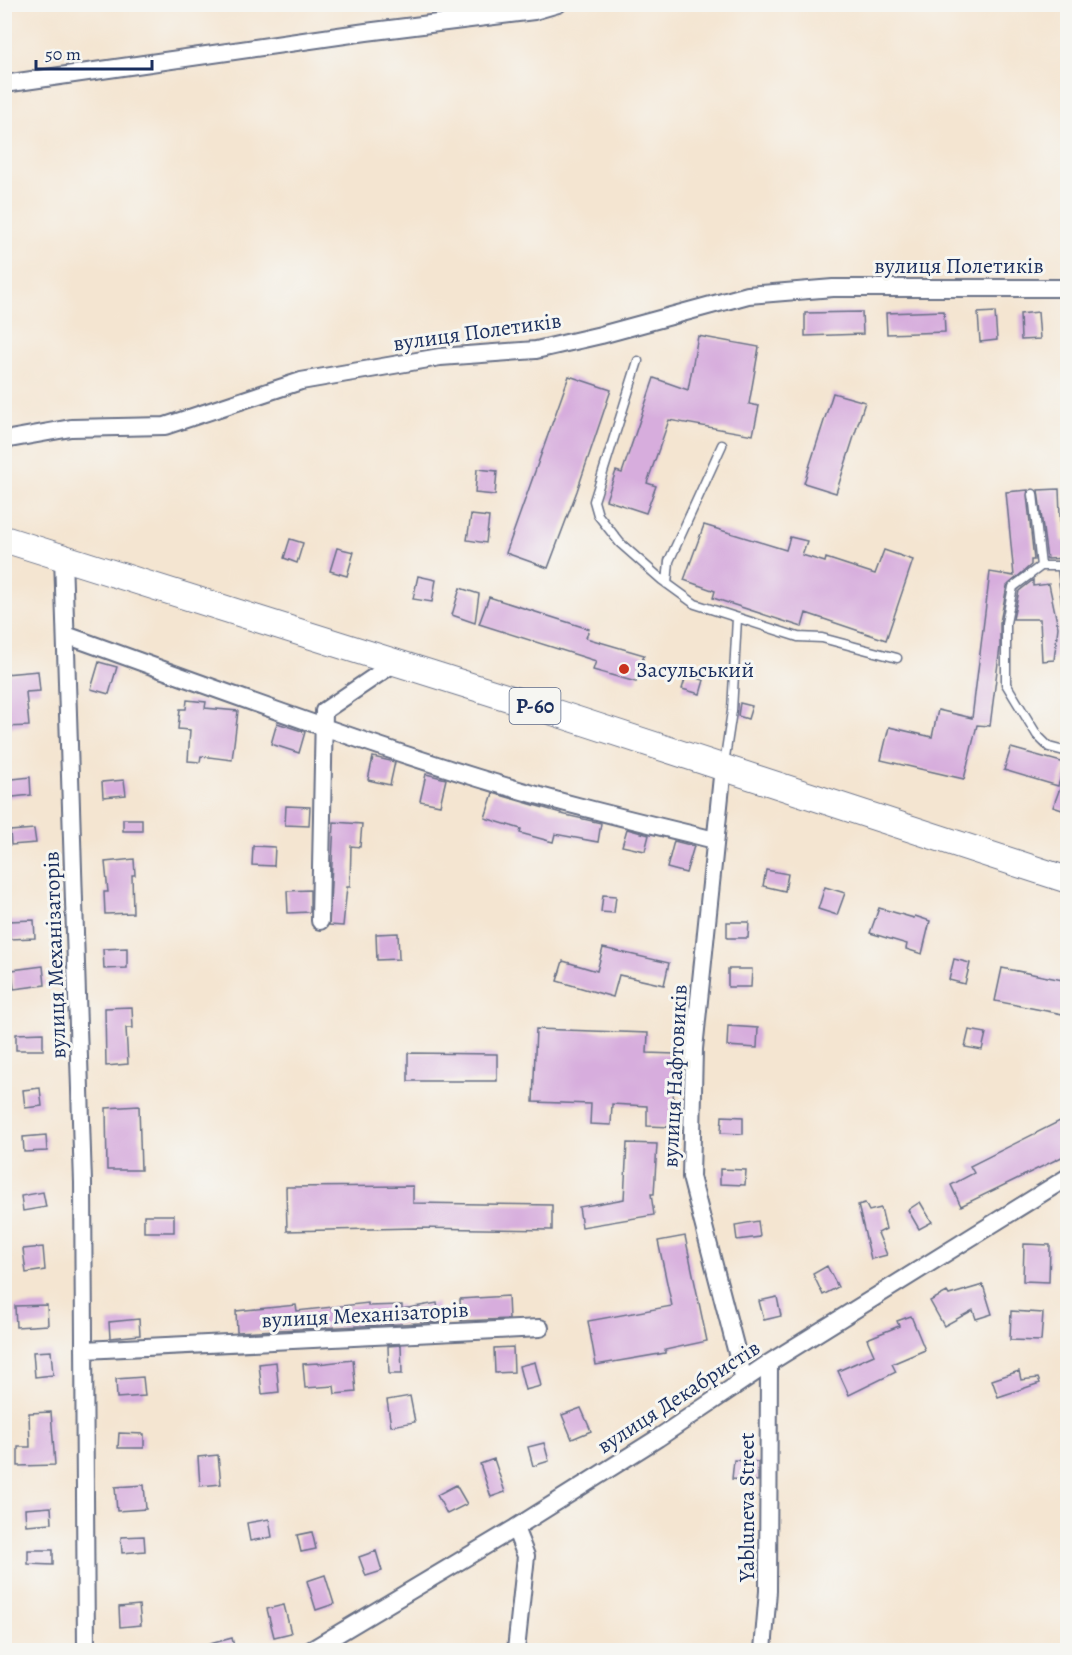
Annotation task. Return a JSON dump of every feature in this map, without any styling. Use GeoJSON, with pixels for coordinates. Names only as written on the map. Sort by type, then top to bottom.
{"type":"FeatureCollection","features":[{"type":"Feature","properties":{"kind":"main road","name":"Р-60"},"geometry":{"type":"LineString","coordinates":[[4,539],[396,662],[1066,880]]}},
{"type":"Feature","properties":{"kind":"street"},"geometry":{"type":"LineString","coordinates":[[4,84],[366,32],[534,11],[558,4]]}},
{"type":"Feature","properties":{"kind":"street","name":"вулиця Полетиків"},"geometry":{"type":"LineString","coordinates":[[4,441],[71,428],[165,426],[301,381],[440,357],[536,350],[601,335],[748,295],[834,288],[1068,288]]}},
{"type":"Feature","properties":{"kind":"street","name":"вулиця Механізаторів"},"geometry":{"type":"LineString","coordinates":[[63,558],[83,1183],[86,1650]]}},
{"type":"Feature","properties":{"kind":"street"},"geometry":{"type":"LineString","coordinates":[[66,635],[324,727],[479,778],[631,820],[715,840]]}},
{"type":"Feature","properties":{"kind":"street"},"geometry":{"type":"LineString","coordinates":[[320,921],[324,711],[396,662]]}},
{"type":"Feature","properties":{"kind":"street","name":"вулиця Нафтовиків"},"geometry":{"type":"LineString","coordinates":[[723,768],[694,1049],[691,1177],[744,1380]]}},
{"type":"Feature","properties":{"kind":"street","name":"вулиця Декабристів"},"geometry":{"type":"LineString","coordinates":[[311,1650],[514,1528],[658,1438],[770,1363],[1068,1177]]}},
{"type":"Feature","properties":{"kind":"street","name":"вулиця Механізаторів"},"geometry":{"type":"LineString","coordinates":[[84,1350],[540,1328]]}},
{"type":"Feature","properties":{"kind":"street","name":"Yabluneva Street"},"geometry":{"type":"LineString","coordinates":[[763,1650],[768,1591],[770,1363]]}},
{"type":"Feature","properties":{"kind":"street"},"geometry":{"type":"LineString","coordinates":[[514,1528],[526,1556],[516,1650]]}},
{"type":"Feature","properties":{"kind":"lane"},"geometry":{"type":"LineString","coordinates":[[638,361],[594,501],[598,515],[620,543],[667,584],[695,604],[798,637],[822,638],[897,658]]}},
{"type":"Feature","properties":{"kind":"lane"},"geometry":{"type":"LineString","coordinates":[[667,584],[669,561],[722,445]]}},
{"type":"Feature","properties":{"kind":"lane"},"geometry":{"type":"LineString","coordinates":[[1034,494],[1041,566]]}},
{"type":"Feature","properties":{"kind":"lane"},"geometry":{"type":"LineString","coordinates":[[1068,618],[1065,566],[1041,566],[1013,587],[1006,623],[1006,684],[1037,735],[1049,747],[1064,751],[1068,749]]}},
{"type":"Feature","properties":{"kind":"lane"},"geometry":{"type":"LineString","coordinates":[[723,768],[732,711],[737,618]]}},
{"type":"Feature","properties":{"kind":"building"},"geometry":{"type":"Polygon","coordinates":[[[944,311],[945,332],[887,334],[886,313],[944,311]]]}},
{"type":"Feature","properties":{"kind":"building"},"geometry":{"type":"Polygon","coordinates":[[[862,312],[863,334],[805,336],[805,313],[862,312]]]}},
{"type":"Feature","properties":{"kind":"building"},"geometry":{"type":"Polygon","coordinates":[[[995,312],[997,340],[980,342],[978,313],[995,312]]]}},
{"type":"Feature","properties":{"kind":"building"},"geometry":{"type":"Polygon","coordinates":[[[1038,312],[1040,339],[1021,340],[1020,314],[1038,312]]]}},
{"type":"Feature","properties":{"kind":"building"},"geometry":{"type":"Polygon","coordinates":[[[698,336],[759,347],[749,404],[759,406],[753,435],[669,420],[647,483],[656,486],[646,513],[606,500],[616,471],[622,473],[654,378],[688,390],[698,336]]]}},
{"type":"Feature","properties":{"kind":"building"},"geometry":{"type":"Polygon","coordinates":[[[569,376],[611,390],[548,568],[506,553],[569,376]]]}},
{"type":"Feature","properties":{"kind":"building"},"geometry":{"type":"Polygon","coordinates":[[[833,393],[865,402],[836,493],[804,483],[833,393]]]}},
{"type":"Feature","properties":{"kind":"building"},"geometry":{"type":"Polygon","coordinates":[[[477,469],[497,471],[495,495],[475,493],[477,469]]]}},
{"type":"Feature","properties":{"kind":"building"},"geometry":{"type":"Polygon","coordinates":[[[1059,489],[1061,541],[1068,541],[1068,558],[1047,559],[1038,490],[1059,489]]]}},
{"type":"Feature","properties":{"kind":"building"},"geometry":{"type":"Polygon","coordinates":[[[1028,490],[1034,560],[1031,560],[1031,565],[1007,586],[1000,622],[1000,647],[990,726],[977,725],[964,779],[881,760],[889,727],[932,737],[938,710],[972,718],[990,572],[1014,576],[1006,492],[1028,490]]]}},
{"type":"Feature","properties":{"kind":"building"},"geometry":{"type":"Polygon","coordinates":[[[471,515],[489,517],[486,543],[467,540],[471,515]]]}},
{"type":"Feature","properties":{"kind":"building"},"geometry":{"type":"Polygon","coordinates":[[[704,525],[786,550],[790,537],[807,541],[802,555],[825,562],[826,558],[875,574],[884,550],[913,560],[886,640],[806,613],[802,627],[713,598],[715,591],[684,580],[704,525]]]}},
{"type":"Feature","properties":{"kind":"building"},"geometry":{"type":"Polygon","coordinates":[[[290,539],[303,543],[297,563],[284,558],[290,539]]]}},
{"type":"Feature","properties":{"kind":"building"},"geometry":{"type":"Polygon","coordinates":[[[337,548],[354,552],[347,576],[330,571],[337,548]]]}},
{"type":"Feature","properties":{"kind":"building"},"geometry":{"type":"Polygon","coordinates":[[[418,576],[436,580],[432,602],[413,599],[418,576]]]}},
{"type":"Feature","properties":{"kind":"building"},"geometry":{"type":"Polygon","coordinates":[[[1033,580],[1033,586],[1049,584],[1058,627],[1054,660],[1042,661],[1040,619],[1013,619],[1019,591],[1033,580]]]}},
{"type":"Feature","properties":{"kind":"building"},"geometry":{"type":"Polygon","coordinates":[[[460,588],[479,594],[475,623],[452,615],[460,588]]]}},
{"type":"Feature","properties":{"kind":"building"},"geometry":{"type":"Polygon","coordinates":[[[489,597],[589,629],[586,638],[644,655],[636,682],[593,670],[596,661],[479,624],[489,597]]]}},
{"type":"Feature","properties":{"kind":"building"},"geometry":{"type":"Polygon","coordinates":[[[99,662],[117,667],[109,694],[91,689],[99,662]]]}},
{"type":"Feature","properties":{"kind":"building"},"geometry":{"type":"Polygon","coordinates":[[[38,671],[40,691],[26,692],[29,726],[4,727],[4,709],[8,708],[5,674],[38,671]]]}},
{"type":"Feature","properties":{"kind":"building"},"geometry":{"type":"Polygon","coordinates":[[[686,676],[704,680],[700,694],[682,689],[686,676]]]}},
{"type":"Feature","properties":{"kind":"building"},"geometry":{"type":"Polygon","coordinates":[[[187,700],[206,702],[205,708],[238,711],[232,760],[201,756],[200,762],[188,761],[190,730],[178,729],[180,709],[186,709],[187,700]]]}},
{"type":"Feature","properties":{"kind":"building"},"geometry":{"type":"Polygon","coordinates":[[[740,703],[752,706],[748,719],[738,716],[740,703]]]}},
{"type":"Feature","properties":{"kind":"building"},"geometry":{"type":"Polygon","coordinates":[[[277,723],[305,732],[299,753],[271,744],[277,723]]]}},
{"type":"Feature","properties":{"kind":"building"},"geometry":{"type":"Polygon","coordinates":[[[1011,748],[1065,763],[1058,786],[1004,770],[1011,748]]]}},
{"type":"Feature","properties":{"kind":"building"},"geometry":{"type":"Polygon","coordinates":[[[373,757],[395,762],[390,785],[368,780],[373,757]]]}},
{"type":"Feature","properties":{"kind":"building"},"geometry":{"type":"Polygon","coordinates":[[[1066,772],[1068,773],[1068,812],[1053,807],[1066,772]]]}},
{"type":"Feature","properties":{"kind":"building"},"geometry":{"type":"Polygon","coordinates":[[[426,774],[446,779],[440,805],[420,801],[426,774]]]}},
{"type":"Feature","properties":{"kind":"building"},"geometry":{"type":"Polygon","coordinates":[[[30,777],[31,795],[4,798],[4,780],[30,777]]]}},
{"type":"Feature","properties":{"kind":"building"},"geometry":{"type":"Polygon","coordinates":[[[124,780],[126,795],[103,797],[102,782],[124,780]]]}},
{"type":"Feature","properties":{"kind":"building"},"geometry":{"type":"Polygon","coordinates":[[[493,793],[561,814],[601,823],[598,842],[555,834],[553,842],[520,833],[521,829],[485,818],[493,793]]]}},
{"type":"Feature","properties":{"kind":"building"},"geometry":{"type":"Polygon","coordinates":[[[286,806],[310,807],[309,826],[285,825],[286,806]]]}},
{"type":"Feature","properties":{"kind":"building"},"geometry":{"type":"Polygon","coordinates":[[[123,819],[142,819],[142,831],[123,831],[123,819]]]}},
{"type":"Feature","properties":{"kind":"building"},"geometry":{"type":"Polygon","coordinates":[[[334,822],[362,824],[360,847],[351,846],[350,887],[347,887],[343,926],[329,925],[334,822]]]}},
{"type":"Feature","properties":{"kind":"building"},"geometry":{"type":"Polygon","coordinates":[[[34,829],[36,843],[11,845],[10,831],[34,829]]]}},
{"type":"Feature","properties":{"kind":"building"},"geometry":{"type":"Polygon","coordinates":[[[627,829],[649,835],[645,851],[622,846],[627,829]]]}},
{"type":"Feature","properties":{"kind":"building"},"geometry":{"type":"Polygon","coordinates":[[[674,841],[694,846],[686,873],[667,868],[674,841]]]}},
{"type":"Feature","properties":{"kind":"building"},"geometry":{"type":"Polygon","coordinates":[[[253,846],[275,847],[274,866],[252,865],[253,846]]]}},
{"type":"Feature","properties":{"kind":"building"},"geometry":{"type":"Polygon","coordinates":[[[134,859],[133,913],[105,914],[104,892],[108,892],[105,862],[134,859]]]}},
{"type":"Feature","properties":{"kind":"building"},"geometry":{"type":"Polygon","coordinates":[[[766,870],[788,874],[785,891],[763,886],[766,870]]]}},
{"type":"Feature","properties":{"kind":"building"},"geometry":{"type":"Polygon","coordinates":[[[825,887],[845,893],[837,915],[818,909],[825,887]]]}},
{"type":"Feature","properties":{"kind":"building"},"geometry":{"type":"Polygon","coordinates":[[[310,890],[310,912],[288,913],[287,891],[310,890]]]}},
{"type":"Feature","properties":{"kind":"building"},"geometry":{"type":"Polygon","coordinates":[[[603,895],[616,896],[614,913],[601,912],[603,895]]]}},
{"type":"Feature","properties":{"kind":"building"},"geometry":{"type":"Polygon","coordinates":[[[879,908],[930,921],[922,954],[906,949],[907,944],[870,933],[879,908]]]}},
{"type":"Feature","properties":{"kind":"building"},"geometry":{"type":"Polygon","coordinates":[[[34,920],[35,938],[9,939],[8,921],[34,920]]]}},
{"type":"Feature","properties":{"kind":"building"},"geometry":{"type":"Polygon","coordinates":[[[727,922],[749,922],[748,938],[727,938],[727,922]]]}},
{"type":"Feature","properties":{"kind":"building"},"geometry":{"type":"Polygon","coordinates":[[[398,933],[399,959],[377,960],[376,934],[398,933]]]}},
{"type":"Feature","properties":{"kind":"building"},"geometry":{"type":"Polygon","coordinates":[[[127,948],[127,968],[104,969],[103,949],[127,948]]]}},
{"type":"Feature","properties":{"kind":"building"},"geometry":{"type":"Polygon","coordinates":[[[603,948],[669,963],[664,985],[619,975],[613,997],[557,981],[563,961],[597,971],[603,948]]]}},
{"type":"Feature","properties":{"kind":"building"},"geometry":{"type":"Polygon","coordinates":[[[954,959],[970,963],[965,984],[949,980],[954,959]]]}},
{"type":"Feature","properties":{"kind":"building"},"geometry":{"type":"Polygon","coordinates":[[[43,966],[45,985],[14,989],[12,970],[43,966]]]}},
{"type":"Feature","properties":{"kind":"building"},"geometry":{"type":"Polygon","coordinates":[[[1002,968],[1068,981],[1068,1015],[995,1001],[1002,968]]]}},
{"type":"Feature","properties":{"kind":"building"},"geometry":{"type":"Polygon","coordinates":[[[728,969],[752,969],[751,987],[728,987],[728,969]]]}},
{"type":"Feature","properties":{"kind":"building"},"geometry":{"type":"Polygon","coordinates":[[[132,1007],[133,1028],[126,1028],[128,1064],[106,1066],[105,1008],[132,1007]]]}},
{"type":"Feature","properties":{"kind":"building"},"geometry":{"type":"Polygon","coordinates":[[[728,1026],[758,1028],[757,1048],[727,1046],[728,1026]]]}},
{"type":"Feature","properties":{"kind":"building"},"geometry":{"type":"Polygon","coordinates":[[[536,1029],[648,1033],[647,1053],[675,1054],[672,1127],[647,1126],[647,1106],[612,1104],[611,1125],[590,1124],[591,1104],[533,1102],[536,1029]]]}},
{"type":"Feature","properties":{"kind":"building"},"geometry":{"type":"Polygon","coordinates":[[[969,1030],[986,1033],[982,1050],[965,1047],[969,1030]]]}},
{"type":"Feature","properties":{"kind":"building"},"geometry":{"type":"Polygon","coordinates":[[[43,1033],[43,1050],[16,1050],[16,1034],[43,1033]]]}},
{"type":"Feature","properties":{"kind":"building"},"geometry":{"type":"Polygon","coordinates":[[[408,1053],[497,1054],[497,1081],[408,1081],[408,1053]]]}},
{"type":"Feature","properties":{"kind":"building"},"geometry":{"type":"Polygon","coordinates":[[[40,1088],[42,1106],[25,1108],[23,1090],[40,1088]]]}},
{"type":"Feature","properties":{"kind":"building"},"geometry":{"type":"Polygon","coordinates":[[[139,1106],[141,1170],[107,1170],[106,1108],[139,1106]]]}},
{"type":"Feature","properties":{"kind":"building"},"geometry":{"type":"Polygon","coordinates":[[[722,1116],[743,1117],[743,1134],[721,1133],[722,1116]]]}},
{"type":"Feature","properties":{"kind":"building"},"geometry":{"type":"Polygon","coordinates":[[[1068,1117],[1068,1154],[961,1206],[951,1185],[974,1173],[970,1166],[1068,1117]]]}},
{"type":"Feature","properties":{"kind":"building"},"geometry":{"type":"Polygon","coordinates":[[[46,1135],[47,1151],[24,1152],[23,1137],[46,1135]]]}},
{"type":"Feature","properties":{"kind":"building"},"geometry":{"type":"Polygon","coordinates":[[[627,1143],[657,1144],[654,1194],[651,1194],[654,1215],[582,1227],[579,1207],[624,1199],[627,1143]]]}},
{"type":"Feature","properties":{"kind":"building"},"geometry":{"type":"Polygon","coordinates":[[[720,1169],[746,1170],[745,1185],[720,1184],[720,1169]]]}},
{"type":"Feature","properties":{"kind":"building"},"geometry":{"type":"Polygon","coordinates":[[[413,1186],[413,1203],[552,1205],[552,1230],[414,1228],[287,1231],[286,1187],[413,1186]]]}},
{"type":"Feature","properties":{"kind":"building"},"geometry":{"type":"Polygon","coordinates":[[[43,1192],[46,1207],[23,1211],[21,1196],[43,1192]]]}},
{"type":"Feature","properties":{"kind":"building"},"geometry":{"type":"Polygon","coordinates":[[[920,1202],[932,1222],[919,1229],[908,1210],[920,1202]]]}},
{"type":"Feature","properties":{"kind":"building"},"geometry":{"type":"Polygon","coordinates":[[[865,1203],[869,1211],[881,1208],[886,1229],[878,1233],[887,1255],[871,1259],[858,1205],[865,1203]]]}},
{"type":"Feature","properties":{"kind":"building"},"geometry":{"type":"Polygon","coordinates":[[[144,1215],[174,1215],[174,1232],[144,1232],[144,1215]]]}},
{"type":"Feature","properties":{"kind":"building"},"geometry":{"type":"Polygon","coordinates":[[[758,1221],[760,1237],[737,1240],[735,1225],[758,1221]]]}},
{"type":"Feature","properties":{"kind":"building"},"geometry":{"type":"Polygon","coordinates":[[[685,1236],[707,1341],[665,1350],[665,1353],[596,1365],[588,1321],[672,1306],[658,1241],[685,1236]]]}},
{"type":"Feature","properties":{"kind":"building"},"geometry":{"type":"Polygon","coordinates":[[[1024,1244],[1050,1245],[1049,1282],[1023,1281],[1024,1244]]]}},
{"type":"Feature","properties":{"kind":"building"},"geometry":{"type":"Polygon","coordinates":[[[43,1247],[45,1270],[26,1273],[23,1249],[43,1247]]]}},
{"type":"Feature","properties":{"kind":"building"},"geometry":{"type":"Polygon","coordinates":[[[827,1266],[838,1287],[823,1295],[813,1274],[827,1266]]]}},
{"type":"Feature","properties":{"kind":"building"},"geometry":{"type":"Polygon","coordinates":[[[983,1285],[992,1314],[976,1319],[973,1310],[944,1326],[930,1301],[947,1292],[949,1295],[983,1285]]]}},
{"type":"Feature","properties":{"kind":"building"},"geometry":{"type":"Polygon","coordinates":[[[508,1296],[509,1319],[461,1321],[460,1299],[508,1296]]]}},
{"type":"Feature","properties":{"kind":"building"},"geometry":{"type":"Polygon","coordinates":[[[777,1297],[781,1316],[764,1320],[759,1301],[777,1297]]]}},
{"type":"Feature","properties":{"kind":"building"},"geometry":{"type":"Polygon","coordinates":[[[368,1303],[368,1306],[402,1305],[402,1309],[437,1303],[440,1322],[237,1332],[236,1311],[296,1305],[297,1311],[368,1303]]]}},
{"type":"Feature","properties":{"kind":"building"},"geometry":{"type":"Polygon","coordinates":[[[47,1305],[48,1325],[16,1327],[15,1306],[47,1305]]]}},
{"type":"Feature","properties":{"kind":"building"},"geometry":{"type":"Polygon","coordinates":[[[1011,1311],[1043,1313],[1041,1341],[1010,1340],[1011,1311]]]}},
{"type":"Feature","properties":{"kind":"building"},"geometry":{"type":"Polygon","coordinates":[[[911,1316],[925,1350],[892,1364],[896,1372],[849,1395],[838,1371],[874,1355],[867,1339],[899,1326],[897,1321],[911,1316]]]}},
{"type":"Feature","properties":{"kind":"building"},"geometry":{"type":"Polygon","coordinates":[[[139,1319],[140,1335],[110,1338],[109,1322],[139,1319]]]}},
{"type":"Feature","properties":{"kind":"building"},"geometry":{"type":"Polygon","coordinates":[[[401,1345],[402,1374],[389,1374],[388,1346],[401,1345]]]}},
{"type":"Feature","properties":{"kind":"building"},"geometry":{"type":"Polygon","coordinates":[[[513,1347],[514,1372],[495,1373],[494,1348],[513,1347]]]}},
{"type":"Feature","properties":{"kind":"building"},"geometry":{"type":"Polygon","coordinates":[[[51,1351],[53,1375],[35,1377],[33,1352],[51,1351]]]}},
{"type":"Feature","properties":{"kind":"building"},"geometry":{"type":"Polygon","coordinates":[[[353,1360],[356,1392],[335,1394],[334,1386],[305,1388],[303,1364],[353,1360]]]}},
{"type":"Feature","properties":{"kind":"building"},"geometry":{"type":"Polygon","coordinates":[[[276,1362],[279,1392],[262,1394],[259,1364],[276,1362]]]}},
{"type":"Feature","properties":{"kind":"building"},"geometry":{"type":"Polygon","coordinates":[[[535,1362],[541,1386],[525,1390],[519,1366],[535,1362]]]}},
{"type":"Feature","properties":{"kind":"building"},"geometry":{"type":"Polygon","coordinates":[[[1019,1371],[1021,1380],[1038,1378],[1040,1383],[998,1397],[992,1380],[1019,1371]]]}},
{"type":"Feature","properties":{"kind":"building"},"geometry":{"type":"Polygon","coordinates":[[[143,1377],[145,1396],[117,1398],[116,1379],[143,1377]]]}},
{"type":"Feature","properties":{"kind":"building"},"geometry":{"type":"Polygon","coordinates":[[[410,1396],[415,1422],[391,1426],[387,1400],[410,1396]]]}},
{"type":"Feature","properties":{"kind":"building"},"geometry":{"type":"Polygon","coordinates":[[[581,1408],[591,1431],[572,1439],[562,1415],[581,1408]]]}},
{"type":"Feature","properties":{"kind":"building"},"geometry":{"type":"Polygon","coordinates":[[[51,1412],[55,1465],[18,1466],[18,1447],[30,1447],[29,1413],[51,1412]]]}},
{"type":"Feature","properties":{"kind":"building"},"geometry":{"type":"Polygon","coordinates":[[[119,1433],[144,1434],[144,1448],[118,1448],[119,1433]]]}},
{"type":"Feature","properties":{"kind":"building"},"geometry":{"type":"Polygon","coordinates":[[[544,1443],[549,1461],[533,1466],[528,1447],[544,1443]]]}},
{"type":"Feature","properties":{"kind":"building"},"geometry":{"type":"Polygon","coordinates":[[[218,1455],[221,1484],[200,1486],[198,1457],[218,1455]]]}},
{"type":"Feature","properties":{"kind":"building"},"geometry":{"type":"Polygon","coordinates":[[[494,1459],[505,1492],[491,1497],[480,1464],[494,1459]]]}},
{"type":"Feature","properties":{"kind":"building"},"geometry":{"type":"Polygon","coordinates":[[[734,1460],[758,1462],[758,1481],[732,1479],[734,1460]]]}},
{"type":"Feature","properties":{"kind":"building"},"geometry":{"type":"Polygon","coordinates":[[[144,1485],[146,1509],[117,1511],[115,1487],[144,1485]]]}},
{"type":"Feature","properties":{"kind":"building"},"geometry":{"type":"Polygon","coordinates":[[[456,1485],[467,1504],[447,1514],[437,1495],[456,1485]]]}},
{"type":"Feature","properties":{"kind":"building"},"geometry":{"type":"Polygon","coordinates":[[[51,1507],[52,1523],[26,1525],[25,1509],[51,1507]]]}},
{"type":"Feature","properties":{"kind":"building"},"geometry":{"type":"Polygon","coordinates":[[[269,1519],[272,1537],[250,1541],[247,1523],[269,1519]]]}},
{"type":"Feature","properties":{"kind":"building"},"geometry":{"type":"Polygon","coordinates":[[[312,1532],[316,1549],[301,1552],[297,1535],[312,1532]]]}},
{"type":"Feature","properties":{"kind":"building"},"geometry":{"type":"Polygon","coordinates":[[[144,1536],[145,1551],[122,1553],[121,1537],[144,1536]]]}},
{"type":"Feature","properties":{"kind":"building"},"geometry":{"type":"Polygon","coordinates":[[[28,1550],[53,1550],[53,1565],[28,1564],[28,1550]]]}},
{"type":"Feature","properties":{"kind":"building"},"geometry":{"type":"Polygon","coordinates":[[[376,1551],[382,1571],[366,1576],[359,1557],[376,1551]]]}},
{"type":"Feature","properties":{"kind":"building"},"geometry":{"type":"Polygon","coordinates":[[[325,1575],[334,1604],[316,1610],[307,1581],[325,1575]]]}},
{"type":"Feature","properties":{"kind":"building"},"geometry":{"type":"Polygon","coordinates":[[[139,1605],[141,1625],[120,1627],[119,1607],[139,1605]]]}},
{"type":"Feature","properties":{"kind":"building"},"geometry":{"type":"Polygon","coordinates":[[[284,1605],[291,1633],[274,1637],[267,1609],[284,1605]]]}},
{"type":"Feature","properties":{"kind":"building"},"geometry":{"type":"Polygon","coordinates":[[[232,1638],[235,1650],[199,1650],[199,1647],[232,1638]]]}},
{"type":"Feature","properties":{"kind":"place","name":"Засульський"},"geometry":{"type":"Point","coordinates":[624,669]}}]}
